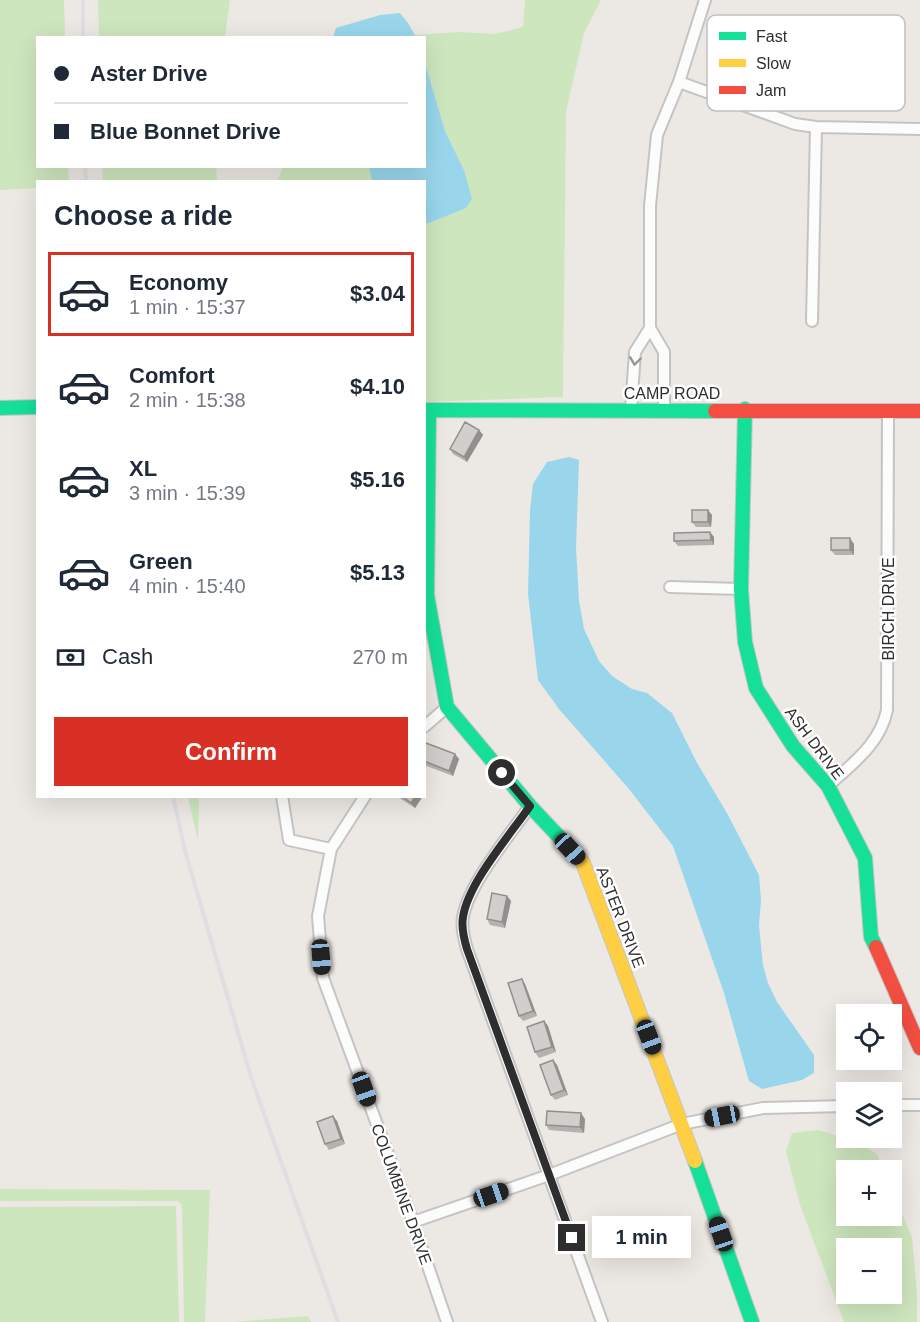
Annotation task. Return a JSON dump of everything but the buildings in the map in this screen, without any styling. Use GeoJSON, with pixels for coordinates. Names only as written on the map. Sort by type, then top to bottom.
{"type":"FeatureCollection","features":[{"type":"Feature","properties":{"kind":"street"},"geometry":{"type":"LineString","coordinates":[[664,409],[664,352],[650,328],[650,206],[657,135],[679,82],[705,0]]}},
{"type":"Feature","properties":{"kind":"street"},"geometry":{"type":"LineString","coordinates":[[679,82],[707,92]]}},
{"type":"Feature","properties":{"kind":"street"},"geometry":{"type":"LineString","coordinates":[[761,111],[795,123],[816,127],[920,129]]}},
{"type":"Feature","properties":{"kind":"street"},"geometry":{"type":"LineString","coordinates":[[812,321],[816,127]]}},
{"type":"Feature","properties":{"kind":"street"},"geometry":{"type":"LineString","coordinates":[[631,410],[635,352],[650,328]]}},
{"type":"Feature","properties":{"kind":"street"},"geometry":{"type":"LineString","coordinates":[[0,408],[36,407]]}},
{"type":"Feature","properties":{"kind":"street","name":"ASH DRIVE"},"geometry":{"type":"LineString","coordinates":[[745,409],[741,589],[745,642],[756,688],[793,746],[828,786],[865,858],[871,936],[920,1048]]}},
{"type":"Feature","properties":{"kind":"street","name":"CAMP ROAD"},"geometry":{"type":"LineString","coordinates":[[427,410],[920,411]]}},
{"type":"Feature","properties":{"kind":"street","name":"ASTER DRIVE"},"geometry":{"type":"LineString","coordinates":[[427,410],[427,595],[447,707],[530,806],[583,863],[682,1124],[752,1322]]}},
{"type":"Feature","properties":{"kind":"street","name":"BIRCH DRIVE"},"geometry":{"type":"LineString","coordinates":[[828,786],[874,741],[881,730],[887,710],[888,411]]}},
{"type":"Feature","properties":{"kind":"street"},"geometry":{"type":"LineString","coordinates":[[670,587],[741,589]]}},
{"type":"Feature","properties":{"kind":"street"},"geometry":{"type":"LineString","coordinates":[[426,725],[447,707]]}},
{"type":"Feature","properties":{"kind":"street"},"geometry":{"type":"LineString","coordinates":[[282,798],[289,840],[331,849]]}},
{"type":"Feature","properties":{"kind":"street","name":"COLUMBINE DRIVE"},"geometry":{"type":"LineString","coordinates":[[364,798],[331,849],[318,916],[323,978],[413,1222],[447,1322]]}},
{"type":"Feature","properties":{"kind":"street"},"geometry":{"type":"LineString","coordinates":[[530,806],[476,885],[463,917],[463,932],[467,949],[602,1322]]}},
{"type":"Feature","properties":{"kind":"street"},"geometry":{"type":"LineString","coordinates":[[902,1105],[920,1105]]}},
{"type":"Feature","properties":{"kind":"street"},"geometry":{"type":"LineString","coordinates":[[413,1222],[549,1175],[682,1124],[763,1108],[836,1106]]}},
{"type":"Feature","properties":{"kind":"green space"},"geometry":{"type":"Polygon","coordinates":[[[0,0],[64,0],[65,36],[36,36],[36,168],[68,168],[69,180],[36,180],[36,188],[0,190],[0,0]]]}},
{"type":"Feature","properties":{"kind":"green space"},"geometry":{"type":"Polygon","coordinates":[[[98,0],[230,0],[225,36],[99,36],[98,0]]]}},
{"type":"Feature","properties":{"kind":"green space"},"geometry":{"type":"Polygon","coordinates":[[[525,0],[601,0],[584,33],[566,112],[563,397],[426,402],[426,223],[429,223],[464,170],[445,131],[426,66],[426,36],[415,35],[459,32],[495,34],[523,27],[525,0]]]}},
{"type":"Feature","properties":{"kind":"green space"},"geometry":{"type":"Polygon","coordinates":[[[102,168],[216,168],[217,180],[103,180],[102,168]]]}},
{"type":"Feature","properties":{"kind":"green space"},"geometry":{"type":"Polygon","coordinates":[[[282,168],[369,168],[372,180],[278,180],[282,168]]]}},
{"type":"Feature","properties":{"kind":"green space"},"geometry":{"type":"Polygon","coordinates":[[[188,798],[199,798],[198,841],[188,798]]]}},
{"type":"Feature","properties":{"kind":"green space"},"geometry":{"type":"Polygon","coordinates":[[[818,1130],[836,1135],[836,1148],[867,1148],[877,1154],[879,1160],[836,1160],[836,1226],[902,1226],[902,1214],[912,1237],[917,1322],[844,1322],[837,1304],[902,1304],[902,1238],[836,1238],[836,1301],[800,1205],[786,1151],[792,1133],[818,1130]]]}},
{"type":"Feature","properties":{"kind":"green space"},"geometry":{"type":"Polygon","coordinates":[[[0,1189],[210,1190],[205,1322],[184,1322],[182,1206],[178,1201],[0,1201],[0,1189]]]}},
{"type":"Feature","properties":{"kind":"green space"},"geometry":{"type":"Polygon","coordinates":[[[176,1206],[179,1322],[0,1322],[0,1207],[176,1206]]]}},
{"type":"Feature","properties":{"kind":"green space"},"geometry":{"type":"Polygon","coordinates":[[[308,1316],[311,1322],[233,1322],[308,1316]]]}},
{"type":"Feature","properties":{"kind":"water"},"geometry":{"type":"Polygon","coordinates":[[[400,13],[415,36],[333,36],[336,28],[380,15],[400,13]]]}},
{"type":"Feature","properties":{"kind":"water"},"geometry":{"type":"Polygon","coordinates":[[[426,66],[445,131],[464,170],[472,199],[466,208],[426,223],[426,180],[372,180],[369,168],[426,168],[426,66]]]}},
{"type":"Feature","properties":{"kind":"water"},"geometry":{"type":"Polygon","coordinates":[[[569,457],[579,460],[576,548],[579,601],[584,629],[599,661],[612,676],[632,689],[647,693],[672,713],[759,875],[761,900],[759,926],[763,965],[768,983],[777,1002],[814,1055],[814,1073],[802,1080],[762,1089],[749,1081],[724,993],[673,846],[629,789],[559,709],[538,680],[528,594],[530,510],[533,484],[547,462],[569,457]]]}},
{"type":"Feature","properties":{"kind":"railway"},"geometry":{"type":"LineString","coordinates":[[83,0],[83,36]]}},
{"type":"Feature","properties":{"kind":"railway"},"geometry":{"type":"LineString","coordinates":[[85,168],[86,180]]}},
{"type":"Feature","properties":{"kind":"railway"},"geometry":{"type":"LineString","coordinates":[[173,798],[185,851],[251,1077],[338,1322]]}},
{"type":"Feature","properties":{"kind":"traffic: fast"},"geometry":{"type":"LineString","coordinates":[[0,408],[36,407]]}},
{"type":"Feature","properties":{"kind":"traffic: fast"},"geometry":{"type":"LineString","coordinates":[[745,409],[741,589],[745,642],[756,688],[793,746],[828,786],[865,858],[871,937],[876,947]]}},
{"type":"Feature","properties":{"kind":"traffic: fast"},"geometry":{"type":"LineString","coordinates":[[426,410],[715,411]]}},
{"type":"Feature","properties":{"kind":"traffic: fast"},"geometry":{"type":"LineString","coordinates":[[429,410],[427,595],[447,707],[530,806],[580,859]]}},
{"type":"Feature","properties":{"kind":"traffic: fast"},"geometry":{"type":"LineString","coordinates":[[695,1161],[752,1322]]}},
{"type":"Feature","properties":{"kind":"traffic: slow"},"geometry":{"type":"LineString","coordinates":[[580,859],[695,1161]]}},
{"type":"Feature","properties":{"kind":"traffic: jam"},"geometry":{"type":"LineString","coordinates":[[715,411],[920,411]]}},
{"type":"Feature","properties":{"kind":"traffic: jam"},"geometry":{"type":"LineString","coordinates":[[876,947],[920,1048]]}},
{"type":"Feature","properties":{"kind":"route"},"geometry":{"type":"LineString","coordinates":[[502,773],[530,806],[476,885],[463,917],[463,932],[467,949],[572,1238]]}}]}
